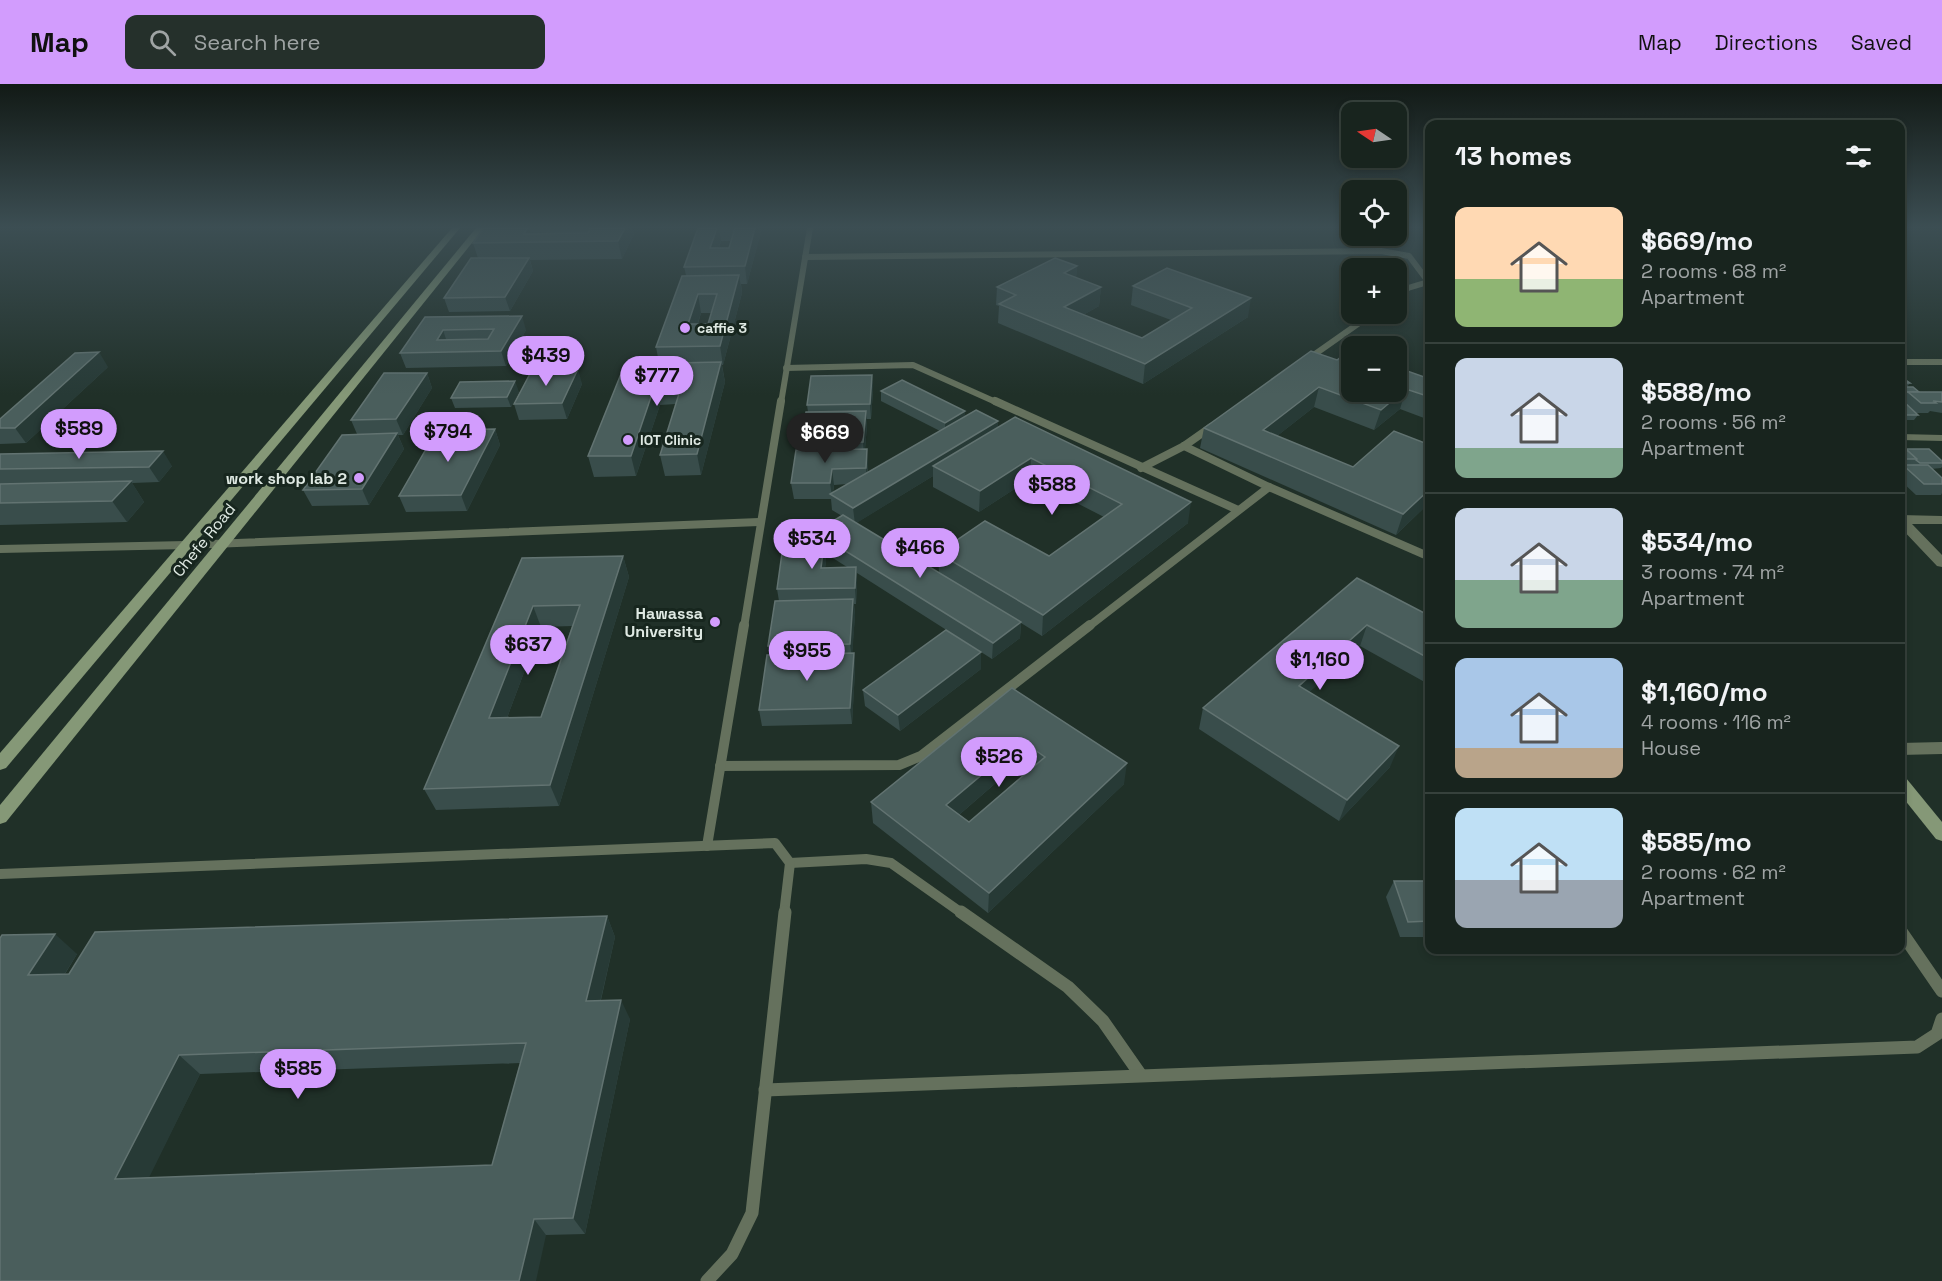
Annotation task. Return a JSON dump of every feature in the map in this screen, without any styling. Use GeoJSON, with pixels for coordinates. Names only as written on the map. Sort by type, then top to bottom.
{"type":"FeatureCollection","features":[{"type":"Feature","properties":{"kind":"street","name":"Chefe Road"},"geometry":{"type":"LineString","coordinates":[[0,764],[408,284]]}},
{"type":"Feature","properties":{"kind":"street","name":"Chefe Road"},"geometry":{"type":"LineString","coordinates":[[0,817],[434,284]]}},
{"type":"Feature","properties":{"kind":"street"},"geometry":{"type":"LineString","coordinates":[[1905,362],[1942,362]]}},
{"type":"Feature","properties":{"kind":"street"},"geometry":{"type":"LineString","coordinates":[[1905,437],[1942,438]]}},
{"type":"Feature","properties":{"kind":"street"},"geometry":{"type":"LineString","coordinates":[[1905,519],[1942,520]]}},
{"type":"Feature","properties":{"kind":"street"},"geometry":{"type":"LineString","coordinates":[[1905,523],[1942,563]]}},
{"type":"Feature","properties":{"kind":"street"},"geometry":{"type":"LineString","coordinates":[[1905,749],[1942,748]]}},
{"type":"Feature","properties":{"kind":"street"},"geometry":{"type":"LineString","coordinates":[[1905,788],[1942,834]]}},
{"type":"Feature","properties":{"kind":"lane"},"geometry":{"type":"LineString","coordinates":[[706,846],[800,284]]}},
{"type":"Feature","properties":{"kind":"lane"},"geometry":{"type":"LineString","coordinates":[[1407,289],[1425,284]]}},
{"type":"Feature","properties":{"kind":"lane"},"geometry":{"type":"LineString","coordinates":[[1299,365],[1358,324]]}},
{"type":"Feature","properties":{"kind":"lane"},"geometry":{"type":"LineString","coordinates":[[786,368],[913,365],[1238,510]]}},
{"type":"Feature","properties":{"kind":"lane"},"geometry":{"type":"LineString","coordinates":[[1141,468],[1184,446],[1223,419]]}},
{"type":"Feature","properties":{"kind":"lane"},"geometry":{"type":"LineString","coordinates":[[1184,446],[1269,487],[1425,555]]}},
{"type":"Feature","properties":{"kind":"lane"},"geometry":{"type":"LineString","coordinates":[[720,766],[899,765],[921,756],[1269,487]]}},
{"type":"Feature","properties":{"kind":"lane"},"geometry":{"type":"LineString","coordinates":[[0,549],[222,544],[759,522]]}},
{"type":"Feature","properties":{"kind":"lane"},"geometry":{"type":"LineString","coordinates":[[0,874],[775,843],[790,863],[752,1213],[732,1254],[707,1281]]}},
{"type":"Feature","properties":{"kind":"lane"},"geometry":{"type":"LineString","coordinates":[[790,863],[866,859],[891,863],[1068,987],[1103,1021],[1140,1074]]}},
{"type":"Feature","properties":{"kind":"lane"},"geometry":{"type":"LineString","coordinates":[[1905,937],[1942,991]]}},
{"type":"Feature","properties":{"kind":"lane"},"geometry":{"type":"LineString","coordinates":[[765,1090],[1140,1074],[1917,1047],[1937,1034],[1942,1019]]}},
{"type":"Feature","properties":{"kind":"building"},"geometry":{"type":"Polygon","coordinates":[[[454,284],[513,284],[505,297],[444,298],[454,284]]]}},
{"type":"Feature","properties":{"kind":"building"},"geometry":{"type":"Polygon","coordinates":[[[679,284],[737,284],[720,346],[656,347],[679,284]],[[698,294],[688,324],[708,324],[717,294],[698,294]]]}},
{"type":"Feature","properties":{"kind":"building"},"geometry":{"type":"Polygon","coordinates":[[[1003,284],[1093,284],[1101,287],[1064,307],[1142,338],[1192,308],[1133,286],[1137,284],[1211,284],[1251,298],[1145,364],[999,304],[1016,295],[997,287],[1003,284]]]}},
{"type":"Feature","properties":{"kind":"building"},"geometry":{"type":"Polygon","coordinates":[[[522,316],[501,351],[400,353],[425,317],[522,316]],[[494,329],[443,330],[437,340],[488,339],[494,329]]]}},
{"type":"Feature","properties":{"kind":"building"},"geometry":{"type":"Polygon","coordinates":[[[578,345],[571,360],[520,361],[528,346],[578,345]]]}},
{"type":"Feature","properties":{"kind":"building"},"geometry":{"type":"Polygon","coordinates":[[[1311,351],[1337,360],[1341,357],[1341,395],[1319,387],[1263,430],[1353,467],[1394,431],[1425,443],[1425,494],[1403,514],[1204,428],[1311,351]]]}},
{"type":"Feature","properties":{"kind":"building"},"geometry":{"type":"Polygon","coordinates":[[[99,352],[15,428],[0,428],[0,419],[75,353],[99,352]]]}},
{"type":"Feature","properties":{"kind":"building"},"geometry":{"type":"Polygon","coordinates":[[[721,362],[697,454],[660,455],[682,384],[655,385],[631,456],[588,456],[625,364],[721,362]]]}},
{"type":"Feature","properties":{"kind":"building"},"geometry":{"type":"Polygon","coordinates":[[[578,369],[562,403],[514,404],[532,370],[578,369]]]}},
{"type":"Feature","properties":{"kind":"building"},"geometry":{"type":"Polygon","coordinates":[[[1407,371],[1425,377],[1425,395],[1407,389],[1407,371]]]}},
{"type":"Feature","properties":{"kind":"building"},"geometry":{"type":"Polygon","coordinates":[[[384,373],[427,373],[396,419],[351,420],[384,373]]]}},
{"type":"Feature","properties":{"kind":"building"},"geometry":{"type":"Polygon","coordinates":[[[872,375],[870,404],[807,405],[811,376],[872,375]]]}},
{"type":"Feature","properties":{"kind":"building"},"geometry":{"type":"Polygon","coordinates":[[[902,380],[965,411],[945,423],[881,391],[902,380]]]}},
{"type":"Feature","properties":{"kind":"building"},"geometry":{"type":"Polygon","coordinates":[[[515,381],[507,397],[451,398],[460,382],[515,381]]]}},
{"type":"Feature","properties":{"kind":"building"},"geometry":{"type":"Polygon","coordinates":[[[1905,387],[1913,387],[1919,392],[1905,392],[1905,387]]]}},
{"type":"Feature","properties":{"kind":"building"},"geometry":{"type":"Polygon","coordinates":[[[1908,392],[1942,392],[1942,402],[1921,403],[1908,392]]]}},
{"type":"Feature","properties":{"kind":"building"},"geometry":{"type":"Polygon","coordinates":[[[1359,402],[1391,402],[1381,410],[1359,402]]]}},
{"type":"Feature","properties":{"kind":"building"},"geometry":{"type":"Polygon","coordinates":[[[1905,403],[1918,415],[1905,415],[1905,403]]]}},
{"type":"Feature","properties":{"kind":"building"},"geometry":{"type":"Polygon","coordinates":[[[976,410],[998,421],[853,508],[830,494],[976,410]]]}},
{"type":"Feature","properties":{"kind":"building"},"geometry":{"type":"Polygon","coordinates":[[[866,411],[863,442],[801,444],[806,412],[866,411]]]}},
{"type":"Feature","properties":{"kind":"building"},"geometry":{"type":"Polygon","coordinates":[[[1015,417],[1191,502],[1043,615],[938,553],[985,521],[1049,556],[1122,504],[1031,458],[980,491],[933,466],[1015,417]]]}},
{"type":"Feature","properties":{"kind":"building"},"geometry":{"type":"Polygon","coordinates":[[[495,429],[461,495],[399,496],[437,430],[495,429]]]}},
{"type":"Feature","properties":{"kind":"building"},"geometry":{"type":"Polygon","coordinates":[[[397,433],[362,489],[303,490],[342,435],[397,433]]]}},
{"type":"Feature","properties":{"kind":"building"},"geometry":{"type":"Polygon","coordinates":[[[1905,448],[1917,459],[1905,459],[1905,448]]]}},
{"type":"Feature","properties":{"kind":"building"},"geometry":{"type":"Polygon","coordinates":[[[867,449],[866,468],[832,469],[830,483],[791,483],[796,450],[867,449]]]}},
{"type":"Feature","properties":{"kind":"building"},"geometry":{"type":"Polygon","coordinates":[[[1906,449],[1929,449],[1942,463],[1920,463],[1906,449]]]}},
{"type":"Feature","properties":{"kind":"building"},"geometry":{"type":"Polygon","coordinates":[[[163,451],[149,467],[0,469],[0,454],[163,451]]]}},
{"type":"Feature","properties":{"kind":"building"},"geometry":{"type":"Polygon","coordinates":[[[1905,465],[1928,465],[1942,478],[1942,484],[1924,484],[1905,465]]]}},
{"type":"Feature","properties":{"kind":"building"},"geometry":{"type":"Polygon","coordinates":[[[131,481],[112,501],[0,503],[0,484],[131,481]]]}},
{"type":"Feature","properties":{"kind":"building"},"geometry":{"type":"Polygon","coordinates":[[[843,515],[1021,622],[993,643],[815,532],[843,515]]]}},
{"type":"Feature","properties":{"kind":"building"},"geometry":{"type":"Polygon","coordinates":[[[824,545],[821,568],[856,567],[855,588],[777,589],[783,546],[824,545]]]}},
{"type":"Feature","properties":{"kind":"building"},"geometry":{"type":"Polygon","coordinates":[[[623,556],[550,785],[424,789],[522,558],[623,556]],[[580,605],[533,606],[489,718],[541,717],[580,605]]]}},
{"type":"Feature","properties":{"kind":"building"},"geometry":{"type":"Polygon","coordinates":[[[1357,578],[1425,613],[1425,656],[1367,625],[1299,686],[1399,746],[1347,800],[1203,708],[1357,578]]]}},
{"type":"Feature","properties":{"kind":"building"},"geometry":{"type":"Polygon","coordinates":[[[853,599],[850,644],[768,646],[775,601],[853,599]]]}},
{"type":"Feature","properties":{"kind":"building"},"geometry":{"type":"Polygon","coordinates":[[[946,630],[981,652],[898,715],[863,690],[946,630]]]}},
{"type":"Feature","properties":{"kind":"building"},"geometry":{"type":"Polygon","coordinates":[[[854,653],[850,708],[759,710],[767,655],[854,653]]]}},
{"type":"Feature","properties":{"kind":"building"},"geometry":{"type":"Polygon","coordinates":[[[1012,688],[1127,763],[989,893],[871,802],[1012,688]],[[1022,741],[946,805],[969,822],[1045,757],[1022,741]]]}},
{"type":"Feature","properties":{"kind":"building"},"geometry":{"type":"Polygon","coordinates":[[[1394,881],[1425,881],[1425,921],[1408,922],[1394,881]]]}},
{"type":"Feature","properties":{"kind":"building"},"geometry":{"type":"Polygon","coordinates":[[[607,916],[586,1001],[621,1000],[573,1218],[534,1219],[519,1281],[0,1281],[0,938],[2,935],[55,934],[28,975],[69,974],[95,932],[607,916]],[[526,1043],[179,1055],[115,1179],[492,1165],[526,1043]]]}},
{"type":"Feature","properties":{"kind":"place","name":"caffie 3"},"geometry":{"type":"Point","coordinates":[685,328]}},
{"type":"Feature","properties":{"kind":"place","name":"IOT Clinic"},"geometry":{"type":"Point","coordinates":[628,440]}},
{"type":"Feature","properties":{"kind":"place","name":"work shop lab 2"},"geometry":{"type":"Point","coordinates":[359,478]}},
{"type":"Feature","properties":{"kind":"place","name":"Hawassa University"},"geometry":{"type":"Point","coordinates":[715,622]}}]}
